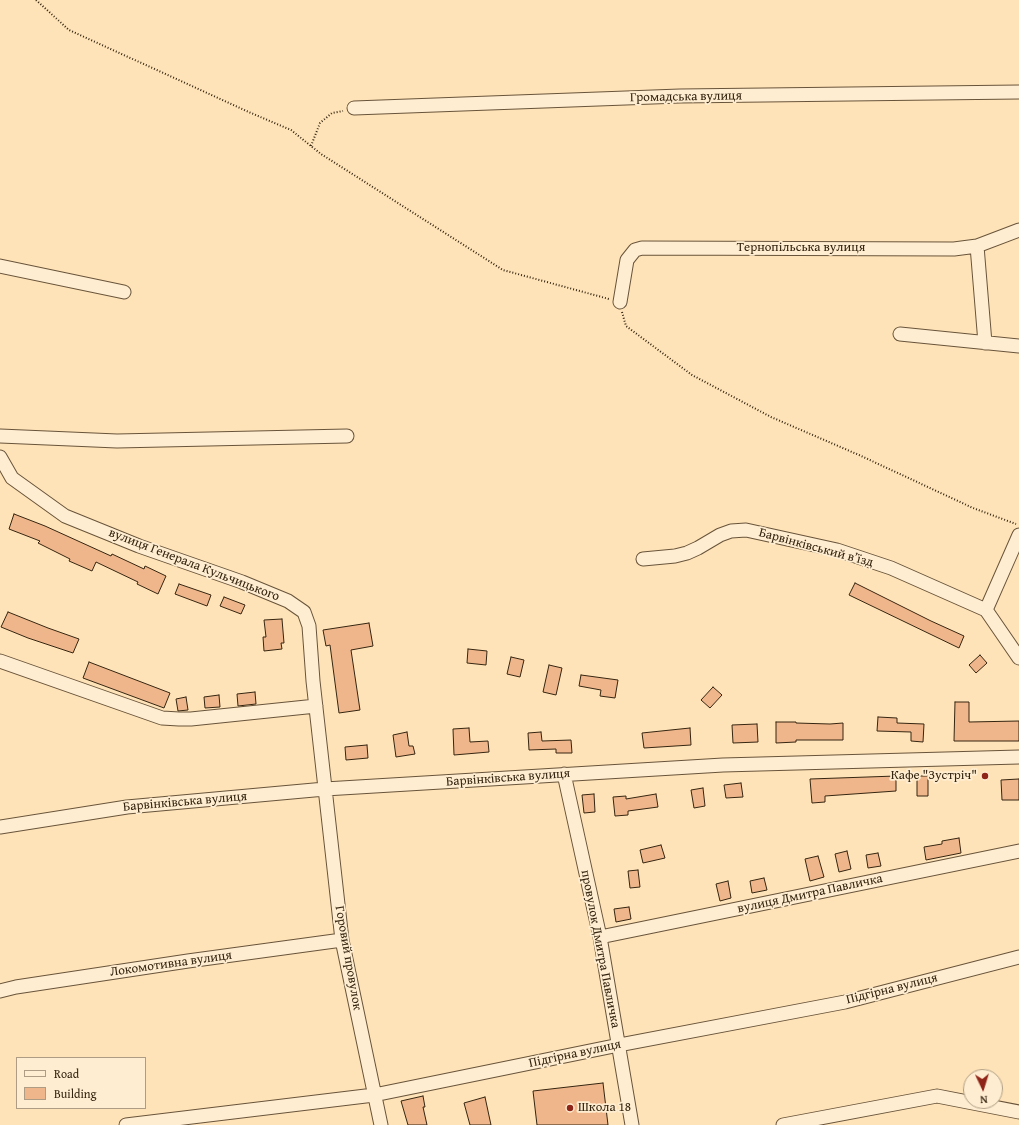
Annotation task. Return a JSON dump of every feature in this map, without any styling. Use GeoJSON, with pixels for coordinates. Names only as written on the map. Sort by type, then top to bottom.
{"type":"FeatureCollection","features":[{"type":"Feature","properties":{"kind":"street","name":"Громадська вулиця"},"geometry":{"type":"LineString","coordinates":[[354,108],[680,96],[1019,92]]}},
{"type":"Feature","properties":{"kind":"street","name":"Тернопільська вулиця"},"geometry":{"type":"LineString","coordinates":[[620,302],[627,260],[635,250],[642,248],[954,249],[977,246],[1019,230]]}},
{"type":"Feature","properties":{"kind":"street"},"geometry":{"type":"LineString","coordinates":[[977,246],[985,343]]}},
{"type":"Feature","properties":{"kind":"street"},"geometry":{"type":"LineString","coordinates":[[0,266],[124,292]]}},
{"type":"Feature","properties":{"kind":"street"},"geometry":{"type":"LineString","coordinates":[[900,334],[1019,346]]}},
{"type":"Feature","properties":{"kind":"street"},"geometry":{"type":"LineString","coordinates":[[0,436],[117,441],[347,436]]}},
{"type":"Feature","properties":{"kind":"street","name":"вулиця Генерала Кульчицького"},"geometry":{"type":"LineString","coordinates":[[0,457],[12,478],[65,516],[139,546],[242,582],[288,601],[304,612],[309,626],[325,789]]}},
{"type":"Feature","properties":{"kind":"street","name":"Барвінківський в’їзд"},"geometry":{"type":"LineString","coordinates":[[643,559],[675,556],[687,553],[731,531],[746,530],[837,550],[891,568],[986,610]]}},
{"type":"Feature","properties":{"kind":"street"},"geometry":{"type":"LineString","coordinates":[[1019,535],[986,610],[1019,658]]}},
{"type":"Feature","properties":{"kind":"street"},"geometry":{"type":"LineString","coordinates":[[0,661],[162,718],[185,719],[316,706]]}},
{"type":"Feature","properties":{"kind":"street","name":"Барвінківська вулиця"},"geometry":{"type":"LineString","coordinates":[[0,828],[127,807],[325,789],[723,765],[1019,756]]}},
{"type":"Feature","properties":{"kind":"street","name":"провулок Дмитра Павличка"},"geometry":{"type":"LineString","coordinates":[[564,774],[600,937],[632,1125]]}},
{"type":"Feature","properties":{"kind":"street","name":"Горовий провулок"},"geometry":{"type":"LineString","coordinates":[[325,789],[342,940],[381,1125]]}},
{"type":"Feature","properties":{"kind":"street","name":"вулиця Дмитра Павличка"},"geometry":{"type":"LineString","coordinates":[[600,937],[1019,851]]}},
{"type":"Feature","properties":{"kind":"street","name":"Локомотивна вулиця"},"geometry":{"type":"LineString","coordinates":[[0,991],[16,987],[188,961],[342,940]]}},
{"type":"Feature","properties":{"kind":"street","name":"Підгірна вулиця"},"geometry":{"type":"LineString","coordinates":[[126,1125],[374,1095],[619,1045],[845,1002],[1019,957]]}},
{"type":"Feature","properties":{"kind":"street"},"geometry":{"type":"LineString","coordinates":[[783,1125],[936,1096],[1019,1112]]}},
{"type":"Feature","properties":{"kind":"path"},"geometry":{"type":"LineString","coordinates":[[36,0],[69,30],[291,130],[321,154],[503,270],[620,302],[626,326],[692,375],[771,417],[973,508],[1009,522],[1019,524]]}},
{"type":"Feature","properties":{"kind":"path"},"geometry":{"type":"LineString","coordinates":[[311,146],[320,123],[332,113],[354,108]]}},
{"type":"Feature","properties":{"kind":"building"},"geometry":{"type":"Polygon","coordinates":[[[14,514],[45,526],[111,556],[112,554],[144,569],[145,566],[166,576],[158,594],[137,584],[138,582],[96,562],[92,571],[69,561],[70,559],[38,543],[40,541],[9,529],[14,514]]]}},
{"type":"Feature","properties":{"kind":"building"},"geometry":{"type":"Polygon","coordinates":[[[855,583],[964,636],[959,648],[849,595],[855,583]]]}},
{"type":"Feature","properties":{"kind":"building"},"geometry":{"type":"Polygon","coordinates":[[[179,584],[211,595],[207,606],[175,594],[179,584]]]}},
{"type":"Feature","properties":{"kind":"building"},"geometry":{"type":"Polygon","coordinates":[[[224,597],[245,605],[241,614],[220,606],[224,597]]]}},
{"type":"Feature","properties":{"kind":"building"},"geometry":{"type":"Polygon","coordinates":[[[8,612],[79,639],[73,653],[1,627],[8,612]]]}},
{"type":"Feature","properties":{"kind":"building"},"geometry":{"type":"Polygon","coordinates":[[[282,619],[284,643],[281,643],[282,649],[264,651],[263,637],[266,637],[264,620],[282,619]]]}},
{"type":"Feature","properties":{"kind":"building"},"geometry":{"type":"Polygon","coordinates":[[[369,623],[373,646],[351,650],[360,710],[339,713],[330,645],[326,646],[323,630],[369,623]]]}},
{"type":"Feature","properties":{"kind":"building"},"geometry":{"type":"Polygon","coordinates":[[[468,649],[487,651],[486,665],[467,663],[468,649]]]}},
{"type":"Feature","properties":{"kind":"building"},"geometry":{"type":"Polygon","coordinates":[[[980,655],[987,663],[976,673],[969,665],[980,655]]]}},
{"type":"Feature","properties":{"kind":"building"},"geometry":{"type":"Polygon","coordinates":[[[511,657],[524,660],[520,677],[507,674],[511,657]]]}},
{"type":"Feature","properties":{"kind":"building"},"geometry":{"type":"Polygon","coordinates":[[[89,662],[170,693],[164,708],[83,678],[89,662]]]}},
{"type":"Feature","properties":{"kind":"building"},"geometry":{"type":"Polygon","coordinates":[[[549,665],[562,668],[556,695],[543,692],[549,665]]]}},
{"type":"Feature","properties":{"kind":"building"},"geometry":{"type":"Polygon","coordinates":[[[581,675],[618,680],[615,698],[600,696],[601,690],[579,686],[581,675]]]}},
{"type":"Feature","properties":{"kind":"building"},"geometry":{"type":"Polygon","coordinates":[[[713,687],[722,695],[710,708],[701,700],[713,687]]]}},
{"type":"Feature","properties":{"kind":"building"},"geometry":{"type":"Polygon","coordinates":[[[255,692],[256,704],[238,706],[237,694],[255,692]]]}},
{"type":"Feature","properties":{"kind":"building"},"geometry":{"type":"Polygon","coordinates":[[[219,695],[220,707],[205,708],[204,697],[219,695]]]}},
{"type":"Feature","properties":{"kind":"building"},"geometry":{"type":"Polygon","coordinates":[[[186,697],[188,710],[178,711],[176,699],[186,697]]]}},
{"type":"Feature","properties":{"kind":"building"},"geometry":{"type":"Polygon","coordinates":[[[955,702],[969,702],[969,722],[1019,721],[1019,741],[954,741],[955,702]]]}},
{"type":"Feature","properties":{"kind":"building"},"geometry":{"type":"Polygon","coordinates":[[[878,717],[897,718],[897,723],[924,724],[923,742],[911,741],[911,732],[877,731],[878,717]]]}},
{"type":"Feature","properties":{"kind":"building"},"geometry":{"type":"Polygon","coordinates":[[[776,722],[843,723],[843,740],[796,740],[796,742],[776,743],[776,722]]]}},
{"type":"Feature","properties":{"kind":"building"},"geometry":{"type":"Polygon","coordinates":[[[757,724],[758,742],[733,743],[732,725],[757,724]]]}},
{"type":"Feature","properties":{"kind":"building"},"geometry":{"type":"Polygon","coordinates":[[[469,728],[470,742],[488,741],[489,752],[454,755],[453,729],[469,728]]]}},
{"type":"Feature","properties":{"kind":"building"},"geometry":{"type":"Polygon","coordinates":[[[690,728],[691,745],[644,748],[642,733],[690,728]]]}},
{"type":"Feature","properties":{"kind":"building"},"geometry":{"type":"Polygon","coordinates":[[[407,732],[409,746],[413,746],[415,754],[396,757],[393,735],[407,732]]]}},
{"type":"Feature","properties":{"kind":"building"},"geometry":{"type":"Polygon","coordinates":[[[541,732],[542,741],[571,740],[572,753],[556,753],[556,749],[529,750],[528,733],[541,732]]]}},
{"type":"Feature","properties":{"kind":"building"},"geometry":{"type":"Polygon","coordinates":[[[367,745],[368,758],[346,760],[345,747],[367,745]]]}},
{"type":"Feature","properties":{"kind":"building"},"geometry":{"type":"Polygon","coordinates":[[[896,776],[896,791],[825,796],[825,802],[812,803],[810,779],[896,776]]]}},
{"type":"Feature","properties":{"kind":"building"},"geometry":{"type":"Polygon","coordinates":[[[917,776],[928,776],[928,796],[917,796],[917,776]]]}},
{"type":"Feature","properties":{"kind":"building"},"geometry":{"type":"Polygon","coordinates":[[[1019,779],[1019,800],[1002,800],[1001,780],[1019,779]]]}},
{"type":"Feature","properties":{"kind":"building"},"geometry":{"type":"Polygon","coordinates":[[[741,783],[743,797],[726,798],[724,785],[741,783]]]}},
{"type":"Feature","properties":{"kind":"building"},"geometry":{"type":"Polygon","coordinates":[[[703,788],[705,806],[694,808],[691,790],[703,788]]]}},
{"type":"Feature","properties":{"kind":"building"},"geometry":{"type":"Polygon","coordinates":[[[594,794],[595,812],[584,813],[582,795],[594,794]]]}},
{"type":"Feature","properties":{"kind":"building"},"geometry":{"type":"Polygon","coordinates":[[[656,794],[658,807],[628,811],[628,815],[615,816],[613,797],[626,796],[626,799],[656,794]]]}},
{"type":"Feature","properties":{"kind":"building"},"geometry":{"type":"Polygon","coordinates":[[[959,838],[961,853],[926,860],[924,847],[942,844],[942,841],[959,838]]]}},
{"type":"Feature","properties":{"kind":"building"},"geometry":{"type":"Polygon","coordinates":[[[661,845],[665,858],[643,863],[640,850],[661,845]]]}},
{"type":"Feature","properties":{"kind":"building"},"geometry":{"type":"Polygon","coordinates":[[[847,851],[851,869],[839,872],[835,854],[847,851]]]}},
{"type":"Feature","properties":{"kind":"building"},"geometry":{"type":"Polygon","coordinates":[[[878,853],[881,866],[868,868],[866,855],[878,853]]]}},
{"type":"Feature","properties":{"kind":"building"},"geometry":{"type":"Polygon","coordinates":[[[818,856],[824,877],[810,881],[805,859],[818,856]]]}},
{"type":"Feature","properties":{"kind":"building"},"geometry":{"type":"Polygon","coordinates":[[[638,870],[640,887],[630,888],[628,871],[638,870]]]}},
{"type":"Feature","properties":{"kind":"building"},"geometry":{"type":"Polygon","coordinates":[[[764,878],[767,890],[752,893],[750,881],[764,878]]]}},
{"type":"Feature","properties":{"kind":"building"},"geometry":{"type":"Polygon","coordinates":[[[728,881],[731,898],[720,901],[716,884],[728,881]]]}},
{"type":"Feature","properties":{"kind":"building"},"geometry":{"type":"Polygon","coordinates":[[[629,907],[631,919],[616,922],[614,909],[629,907]]]}},
{"type":"Feature","properties":{"kind":"building","name":"Школа 18"},"geometry":{"type":"Polygon","coordinates":[[[603,1083],[608,1125],[537,1125],[533,1091],[603,1083]]]}},
{"type":"Feature","properties":{"kind":"building"},"geometry":{"type":"Polygon","coordinates":[[[423,1096],[425,1107],[423,1107],[427,1125],[408,1125],[401,1101],[423,1096]]]}},
{"type":"Feature","properties":{"kind":"building"},"geometry":{"type":"Polygon","coordinates":[[[485,1097],[491,1125],[470,1125],[464,1103],[485,1097]]]}},
{"type":"Feature","properties":{"kind":"place","name":"Кафе \"Зустріч\""},"geometry":{"type":"Point","coordinates":[985,776]}},
{"type":"Feature","properties":{"kind":"place","name":"Школа 18"},"geometry":{"type":"Point","coordinates":[570,1108]}}]}
